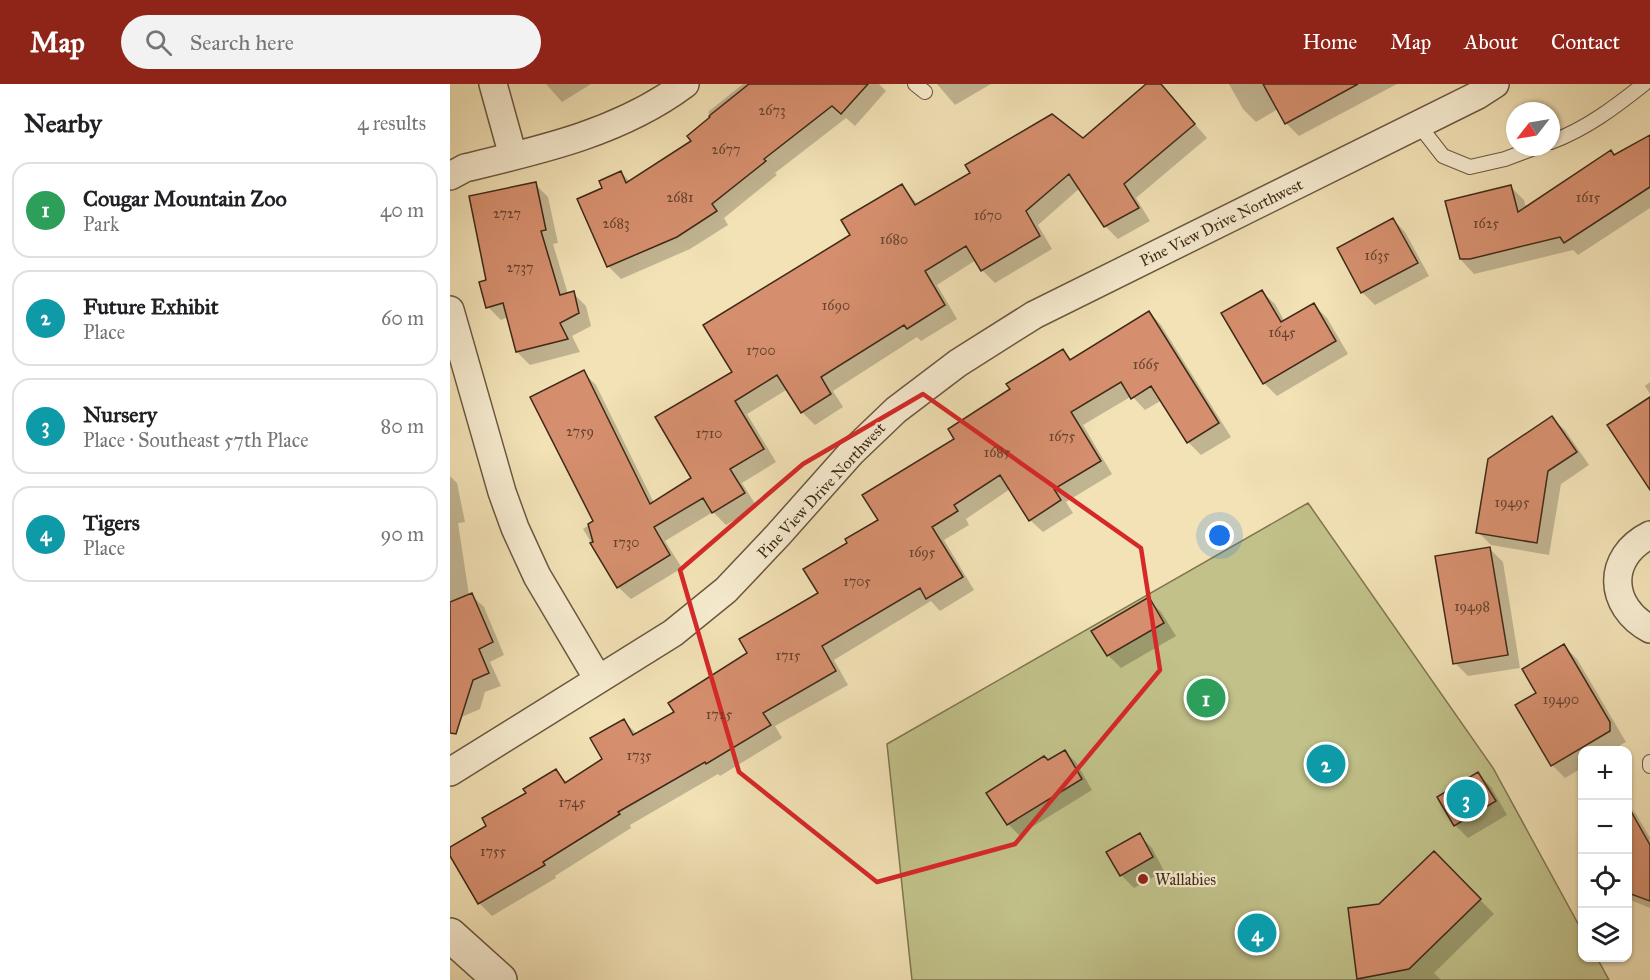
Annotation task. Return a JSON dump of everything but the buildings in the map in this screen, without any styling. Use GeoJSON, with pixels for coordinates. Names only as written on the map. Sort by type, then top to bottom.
{"type":"FeatureCollection","features":[{"type":"Feature","properties":{"kind":"street"},"geometry":{"type":"LineString","coordinates":[[493,84],[513,156]]}},
{"type":"Feature","properties":{"kind":"street"},"geometry":{"type":"LineString","coordinates":[[450,176],[465,168],[566,143],[638,113],[686,84]]}},
{"type":"Feature","properties":{"kind":"street","name":"Pine View Drive Northwest"},"geometry":{"type":"LineString","coordinates":[[450,772],[673,633],[726,590],[778,536],[851,453],[896,410],[958,363],[1034,315],[1495,84]]}},
{"type":"Feature","properties":{"kind":"street"},"geometry":{"type":"LineString","coordinates":[[450,310],[502,492],[515,528],[537,576],[598,679]]}},
{"type":"Feature","properties":{"kind":"street"},"geometry":{"type":"LineString","coordinates":[[1650,535],[1638,541],[1627,552],[1620,566],[1617,581],[1620,597],[1627,611],[1638,622],[1650,629]]}},
{"type":"Feature","properties":{"kind":"street"},"geometry":{"type":"LineString","coordinates":[[450,935],[500,980]]}},
{"type":"Feature","properties":{"kind":"lane"},"geometry":{"type":"LineString","coordinates":[[1560,139],[1573,134],[1644,84]]}},
{"type":"Feature","properties":{"kind":"lane"},"geometry":{"type":"LineString","coordinates":[[1418,124],[1443,156],[1470,167],[1513,156]]}},
{"type":"Feature","properties":{"kind":"highlighted area"},"geometry":{"type":"Polygon","coordinates":[[[923,394],[1141,548],[1160,670],[1015,844],[877,882],[739,772],[680,570],[803,464],[923,394]]]}},
{"type":"Feature","properties":{"kind":"green space"},"geometry":{"type":"Polygon","coordinates":[[[1308,503],[1493,768],[1578,924],[1578,962],[1599,962],[1609,980],[912,980],[887,744],[1308,503]]]}},
{"type":"Feature","properties":{"kind":"place","name":"Cougar Mountain Zoo"},"geometry":{"type":"Point","coordinates":[1206,698]}},
{"type":"Feature","properties":{"kind":"place","name":"Future Exhibit"},"geometry":{"type":"Point","coordinates":[1326,764]}},
{"type":"Feature","properties":{"kind":"place","name":"Nursery"},"geometry":{"type":"Point","coordinates":[1466,799]}},
{"type":"Feature","properties":{"kind":"place","name":"Wallabies"},"geometry":{"type":"Point","coordinates":[1143,879]}},
{"type":"Feature","properties":{"kind":"place","name":"Tigers"},"geometry":{"type":"Point","coordinates":[1257,933]}}]}
